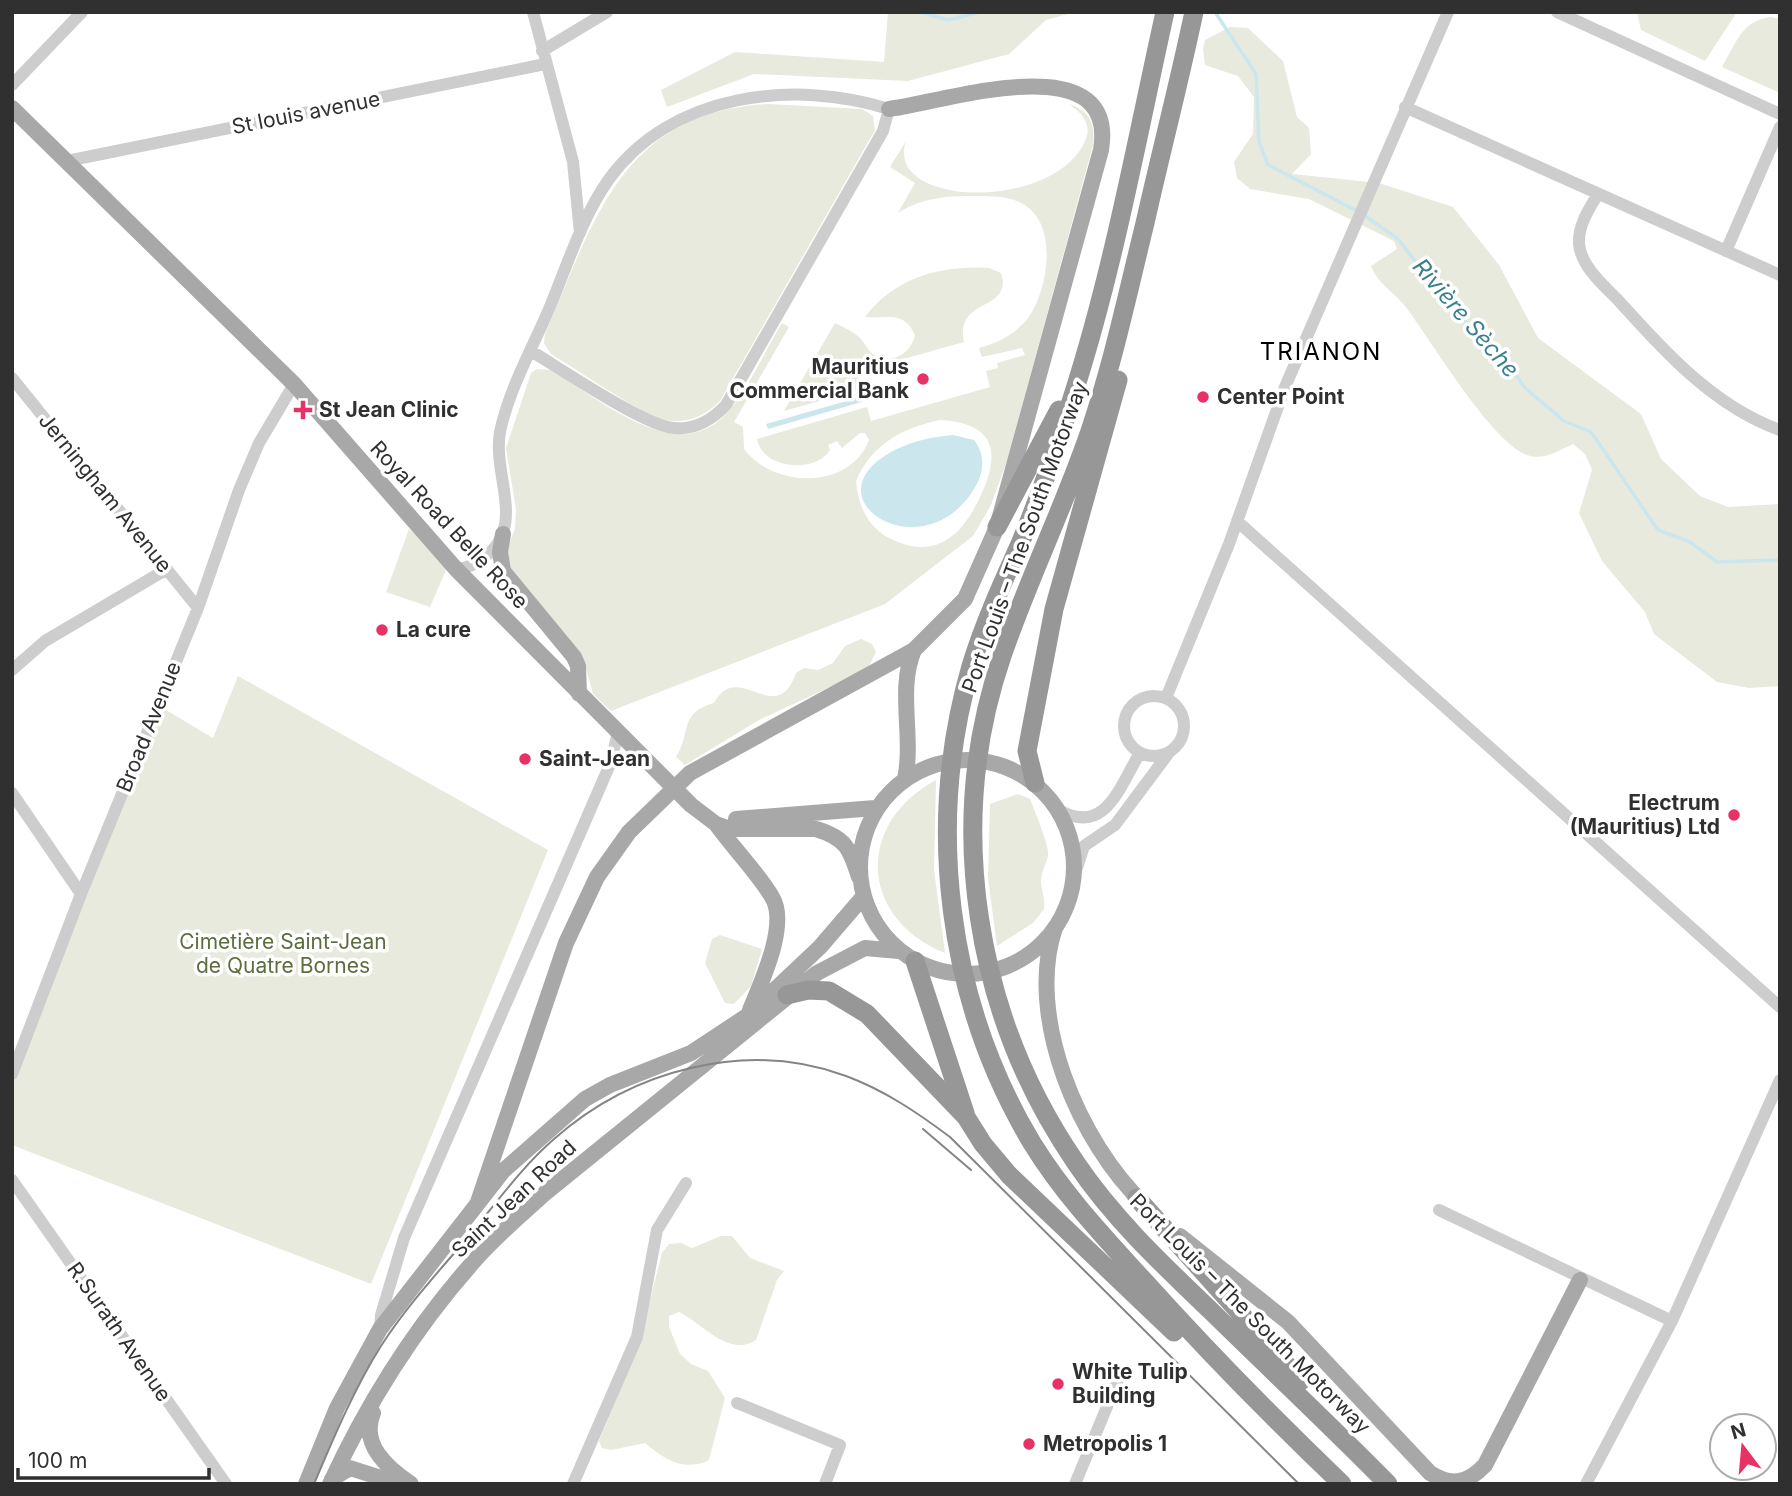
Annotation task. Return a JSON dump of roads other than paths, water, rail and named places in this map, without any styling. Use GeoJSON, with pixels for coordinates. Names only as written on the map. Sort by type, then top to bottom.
{"type":"FeatureCollection","features":[{"type":"Feature","properties":{"kind":"highway","name":"Port Louis – The South Motorway"},"geometry":{"type":"LineString","coordinates":[[1165,14],[1083,366],[1044,483],[979,643],[964,694],[950,779],[948,869],[958,953],[992,1066],[1050,1171],[1075,1206],[1240,1385],[1342,1484]]}},
{"type":"Feature","properties":{"kind":"highway","name":"Port Louis – The South Motorway"},"geometry":{"type":"LineString","coordinates":[[1193,16],[1134,268],[1090,429],[1001,658],[979,751],[974,866],[985,952],[1015,1053],[1033,1092],[1063,1143],[1098,1194],[1147,1248],[1383,1478]]}},
{"type":"Feature","properties":{"kind":"highway"},"geometry":{"type":"LineString","coordinates":[[1035,783],[1027,751],[1054,609],[1120,373],[1134,268]]}},
{"type":"Feature","properties":{"kind":"highway"},"geometry":{"type":"LineString","coordinates":[[997,527],[1083,366]]}},
{"type":"Feature","properties":{"kind":"highway"},"geometry":{"type":"LineString","coordinates":[[907,956],[966,1117],[982,1144],[1009,1175],[1188,1345],[1240,1385]]}},
{"type":"Feature","properties":{"kind":"highway"},"geometry":{"type":"LineString","coordinates":[[788,995],[808,990],[839,995],[867,1014],[966,1117]]}},
{"type":"Feature","properties":{"kind":"highway"},"geometry":{"type":"LineString","coordinates":[[1137,1198],[1370,1454],[1383,1478]]}},
{"type":"Feature","properties":{"kind":"main road"},"geometry":{"type":"LineString","coordinates":[[478,1202],[566,943],[597,877],[629,832],[690,774],[914,650],[965,599],[997,527],[1101,150],[1103,126],[1093,105],[1075,94],[1019,85],[996,87],[926,104],[889,109]]}},
{"type":"Feature","properties":{"kind":"main road","name":"Royal Road Belle Rose"},"geometry":{"type":"LineString","coordinates":[[12,107],[294,384],[456,569],[680,795],[712,821],[773,898],[777,920],[770,960],[750,1020]]}},
{"type":"Feature","properties":{"kind":"main road"},"geometry":{"type":"LineString","coordinates":[[503,534],[500,552],[503,571],[574,657],[578,666],[579,694]]}},
{"type":"Feature","properties":{"kind":"main road"},"geometry":{"type":"LineString","coordinates":[[905,779],[909,748],[908,670],[914,650]]}},
{"type":"Feature","properties":{"kind":"main road"},"geometry":{"type":"LineString","coordinates":[[859,877],[864,833],[876,808],[905,779],[946,761],[969,759],[993,762],[1035,783],[1059,810],[1072,841],[1074,874],[1069,902],[1055,928],[1046,954],[1045,979],[1057,1055],[1098,1146],[1137,1198],[1176,1233],[1288,1322],[1430,1473],[1441,1480],[1458,1483],[1473,1478],[1485,1465],[1580,1280]]}},
{"type":"Feature","properties":{"kind":"main road"},"geometry":{"type":"LineString","coordinates":[[712,821],[876,808]]}},
{"type":"Feature","properties":{"kind":"main road"},"geometry":{"type":"LineString","coordinates":[[712,821],[730,829],[816,829],[827,832],[851,849],[863,897],[884,935],[907,956]]}},
{"type":"Feature","properties":{"kind":"main road"},"geometry":{"type":"LineString","coordinates":[[750,1020],[820,947],[863,897]]}},
{"type":"Feature","properties":{"kind":"main road"},"geometry":{"type":"LineString","coordinates":[[750,1020],[817,973],[853,953],[879,947],[939,971],[965,974],[991,971],[1016,962],[1038,947],[1055,928]]}},
{"type":"Feature","properties":{"kind":"main road","name":"Saint Jean Road"},"geometry":{"type":"LineString","coordinates":[[306,1484],[337,1408],[380,1329],[503,1171],[585,1099],[610,1085],[691,1052],[750,1020]]}},
{"type":"Feature","properties":{"kind":"main road","name":"Saint Jean Road"},"geometry":{"type":"LineString","coordinates":[[331,1481],[388,1378],[448,1292],[502,1233],[544,1194],[750,1020]]}},
{"type":"Feature","properties":{"kind":"main road"},"geometry":{"type":"LineString","coordinates":[[388,1378],[371,1416],[368,1430],[378,1455],[411,1484]]}},
{"type":"Feature","properties":{"kind":"main road"},"geometry":{"type":"LineString","coordinates":[[331,1481],[350,1468],[400,1484]]}},
{"type":"Feature","properties":{"kind":"street"},"geometry":{"type":"LineString","coordinates":[[12,85],[82,12]]}},
{"type":"Feature","properties":{"kind":"street"},"geometry":{"type":"LineString","coordinates":[[533,12],[573,162],[580,233]]}},
{"type":"Feature","properties":{"kind":"street"},"geometry":{"type":"LineString","coordinates":[[542,51],[607,12]]}},
{"type":"Feature","properties":{"kind":"street"},"geometry":{"type":"LineString","coordinates":[[1166,698],[1237,521],[1285,387],[1448,12]]}},
{"type":"Feature","properties":{"kind":"street"},"geometry":{"type":"LineString","coordinates":[[1564,14],[1780,114]]}},
{"type":"Feature","properties":{"kind":"street","name":"St louis avenue"},"geometry":{"type":"LineString","coordinates":[[67,161],[545,64]]}},
{"type":"Feature","properties":{"kind":"street"},"geometry":{"type":"LineString","coordinates":[[456,569],[476,565],[503,534],[505,508],[498,454],[500,432],[519,375],[580,233],[608,180],[626,160],[670,124],[695,111],[750,98],[855,99],[889,109],[883,131],[726,405],[718,414],[689,428],[662,426],[531,351]]}},
{"type":"Feature","properties":{"kind":"street"},"geometry":{"type":"LineString","coordinates":[[1405,107],[1780,275]]}},
{"type":"Feature","properties":{"kind":"street"},"geometry":{"type":"LineString","coordinates":[[1726,251],[1780,127]]}},
{"type":"Feature","properties":{"kind":"street"},"geometry":{"type":"LineString","coordinates":[[1598,194],[1583,220],[1579,243],[1591,271],[1681,366],[1738,410],[1780,430]]}},
{"type":"Feature","properties":{"kind":"street","name":"Jerningham Avenue"},"geometry":{"type":"LineString","coordinates":[[12,378],[198,608]]}},
{"type":"Feature","properties":{"kind":"street","name":"Broad Avenue"},"geometry":{"type":"LineString","coordinates":[[12,1074],[81,894],[198,608],[249,467],[294,384]]}},
{"type":"Feature","properties":{"kind":"street"},"geometry":{"type":"LineString","coordinates":[[1237,521],[1780,1007]]}},
{"type":"Feature","properties":{"kind":"street"},"geometry":{"type":"LineString","coordinates":[[12,670],[46,641],[167,569]]}},
{"type":"Feature","properties":{"kind":"street"},"geometry":{"type":"LineString","coordinates":[[1074,874],[1084,846],[1115,825],[1130,809],[1183,737],[1185,723],[1179,708],[1166,698],[1148,696],[1139,700],[1127,713],[1124,732],[1127,740],[1140,753],[1149,756],[1168,754]]}},
{"type":"Feature","properties":{"kind":"street"},"geometry":{"type":"LineString","coordinates":[[380,1329],[381,1315],[404,1238],[611,762],[616,749],[614,727]]}},
{"type":"Feature","properties":{"kind":"street"},"geometry":{"type":"LineString","coordinates":[[1059,810],[1072,818],[1101,814],[1112,803],[1140,753]]}},
{"type":"Feature","properties":{"kind":"street"},"geometry":{"type":"LineString","coordinates":[[12,793],[81,894]]}},
{"type":"Feature","properties":{"kind":"street"},"geometry":{"type":"LineString","coordinates":[[1586,1484],[1672,1321],[1780,1080]]}},
{"type":"Feature","properties":{"kind":"street","name":"R.Surath Avenue"},"geometry":{"type":"LineString","coordinates":[[12,1180],[226,1484]]}},
{"type":"Feature","properties":{"kind":"street"},"geometry":{"type":"LineString","coordinates":[[573,1484],[636,1337],[657,1230],[686,1183]]}},
{"type":"Feature","properties":{"kind":"street"},"geometry":{"type":"LineString","coordinates":[[1439,1210],[1580,1280],[1672,1321]]}},
{"type":"Feature","properties":{"kind":"street"},"geometry":{"type":"LineString","coordinates":[[1075,1484],[1118,1380]]}},
{"type":"Feature","properties":{"kind":"street"},"geometry":{"type":"LineString","coordinates":[[737,1404],[840,1446],[825,1484]]}},
{"type":"Feature","properties":{"kind":"water"},"geometry":{"type":"Polygon","coordinates":[[[864,396],[865,401],[768,429],[766,424],[864,396]]]}},
{"type":"Feature","properties":{"kind":"water"},"geometry":{"type":"Polygon","coordinates":[[[953,435],[974,440],[982,464],[974,489],[953,513],[929,525],[904,527],[883,520],[868,508],[861,492],[866,473],[886,455],[918,441],[953,435]]]}},
{"type":"Feature","properties":{"kind":"waterway","name":"Rivière Sèche"},"geometry":{"type":"LineString","coordinates":[[921,12],[948,20],[980,12]]}},
{"type":"Feature","properties":{"kind":"waterway","name":"Rivière Sèche"},"geometry":{"type":"LineString","coordinates":[[1215,12],[1256,74],[1259,142],[1268,165],[1357,211]]}},
{"type":"Feature","properties":{"kind":"waterway","name":"Rivière Sèche"},"geometry":{"type":"LineString","coordinates":[[1364,215],[1398,239],[1453,310],[1506,359],[1524,387],[1564,421],[1591,432],[1658,530],[1690,542],[1717,562],[1780,560]]}},
{"type":"Feature","properties":{"kind":"tram line"},"geometry":{"type":"LineString","coordinates":[[314,1484],[353,1396],[391,1331],[532,1160],[585,1115],[618,1095],[654,1079],[730,1061],[808,1065],[846,1076],[874,1088],[926,1119],[950,1137],[1299,1484]]}},
{"type":"Feature","properties":{"kind":"tram line"},"geometry":{"type":"LineString","coordinates":[[923,1129],[971,1170]]}},
{"type":"Feature","properties":{"kind":"place","name":"Mauritius Commercial Bank"},"geometry":{"type":"Point","coordinates":[923,379]}},
{"type":"Feature","properties":{"kind":"place","name":"Center Point"},"geometry":{"type":"Point","coordinates":[1203,397]}},
{"type":"Feature","properties":{"kind":"place","name":"St Jean Clinic"},"geometry":{"type":"Point","coordinates":[303,410]}},
{"type":"Feature","properties":{"kind":"place","name":"La cure"},"geometry":{"type":"Point","coordinates":[382,630]}},
{"type":"Feature","properties":{"kind":"place","name":"Saint-Jean"},"geometry":{"type":"Point","coordinates":[525,759]}},
{"type":"Feature","properties":{"kind":"place","name":"Electrum (Mauritius) Ltd"},"geometry":{"type":"Point","coordinates":[1734,815]}},
{"type":"Feature","properties":{"kind":"place","name":"White Tulip Building"},"geometry":{"type":"Point","coordinates":[1058,1384]}},
{"type":"Feature","properties":{"kind":"place","name":"Metropolis 1"},"geometry":{"type":"Point","coordinates":[1029,1444]}},
{"type":"Feature","properties":{"kind":"district","name":"TRIANON"},"geometry":{"type":"Point","coordinates":[1321,352]}},
{"type":"Feature","properties":{"kind":"park label","name":"Cimetière Saint-Jean de Quatre Bornes"},"geometry":{"type":"Point","coordinates":[283,954]}}]}
